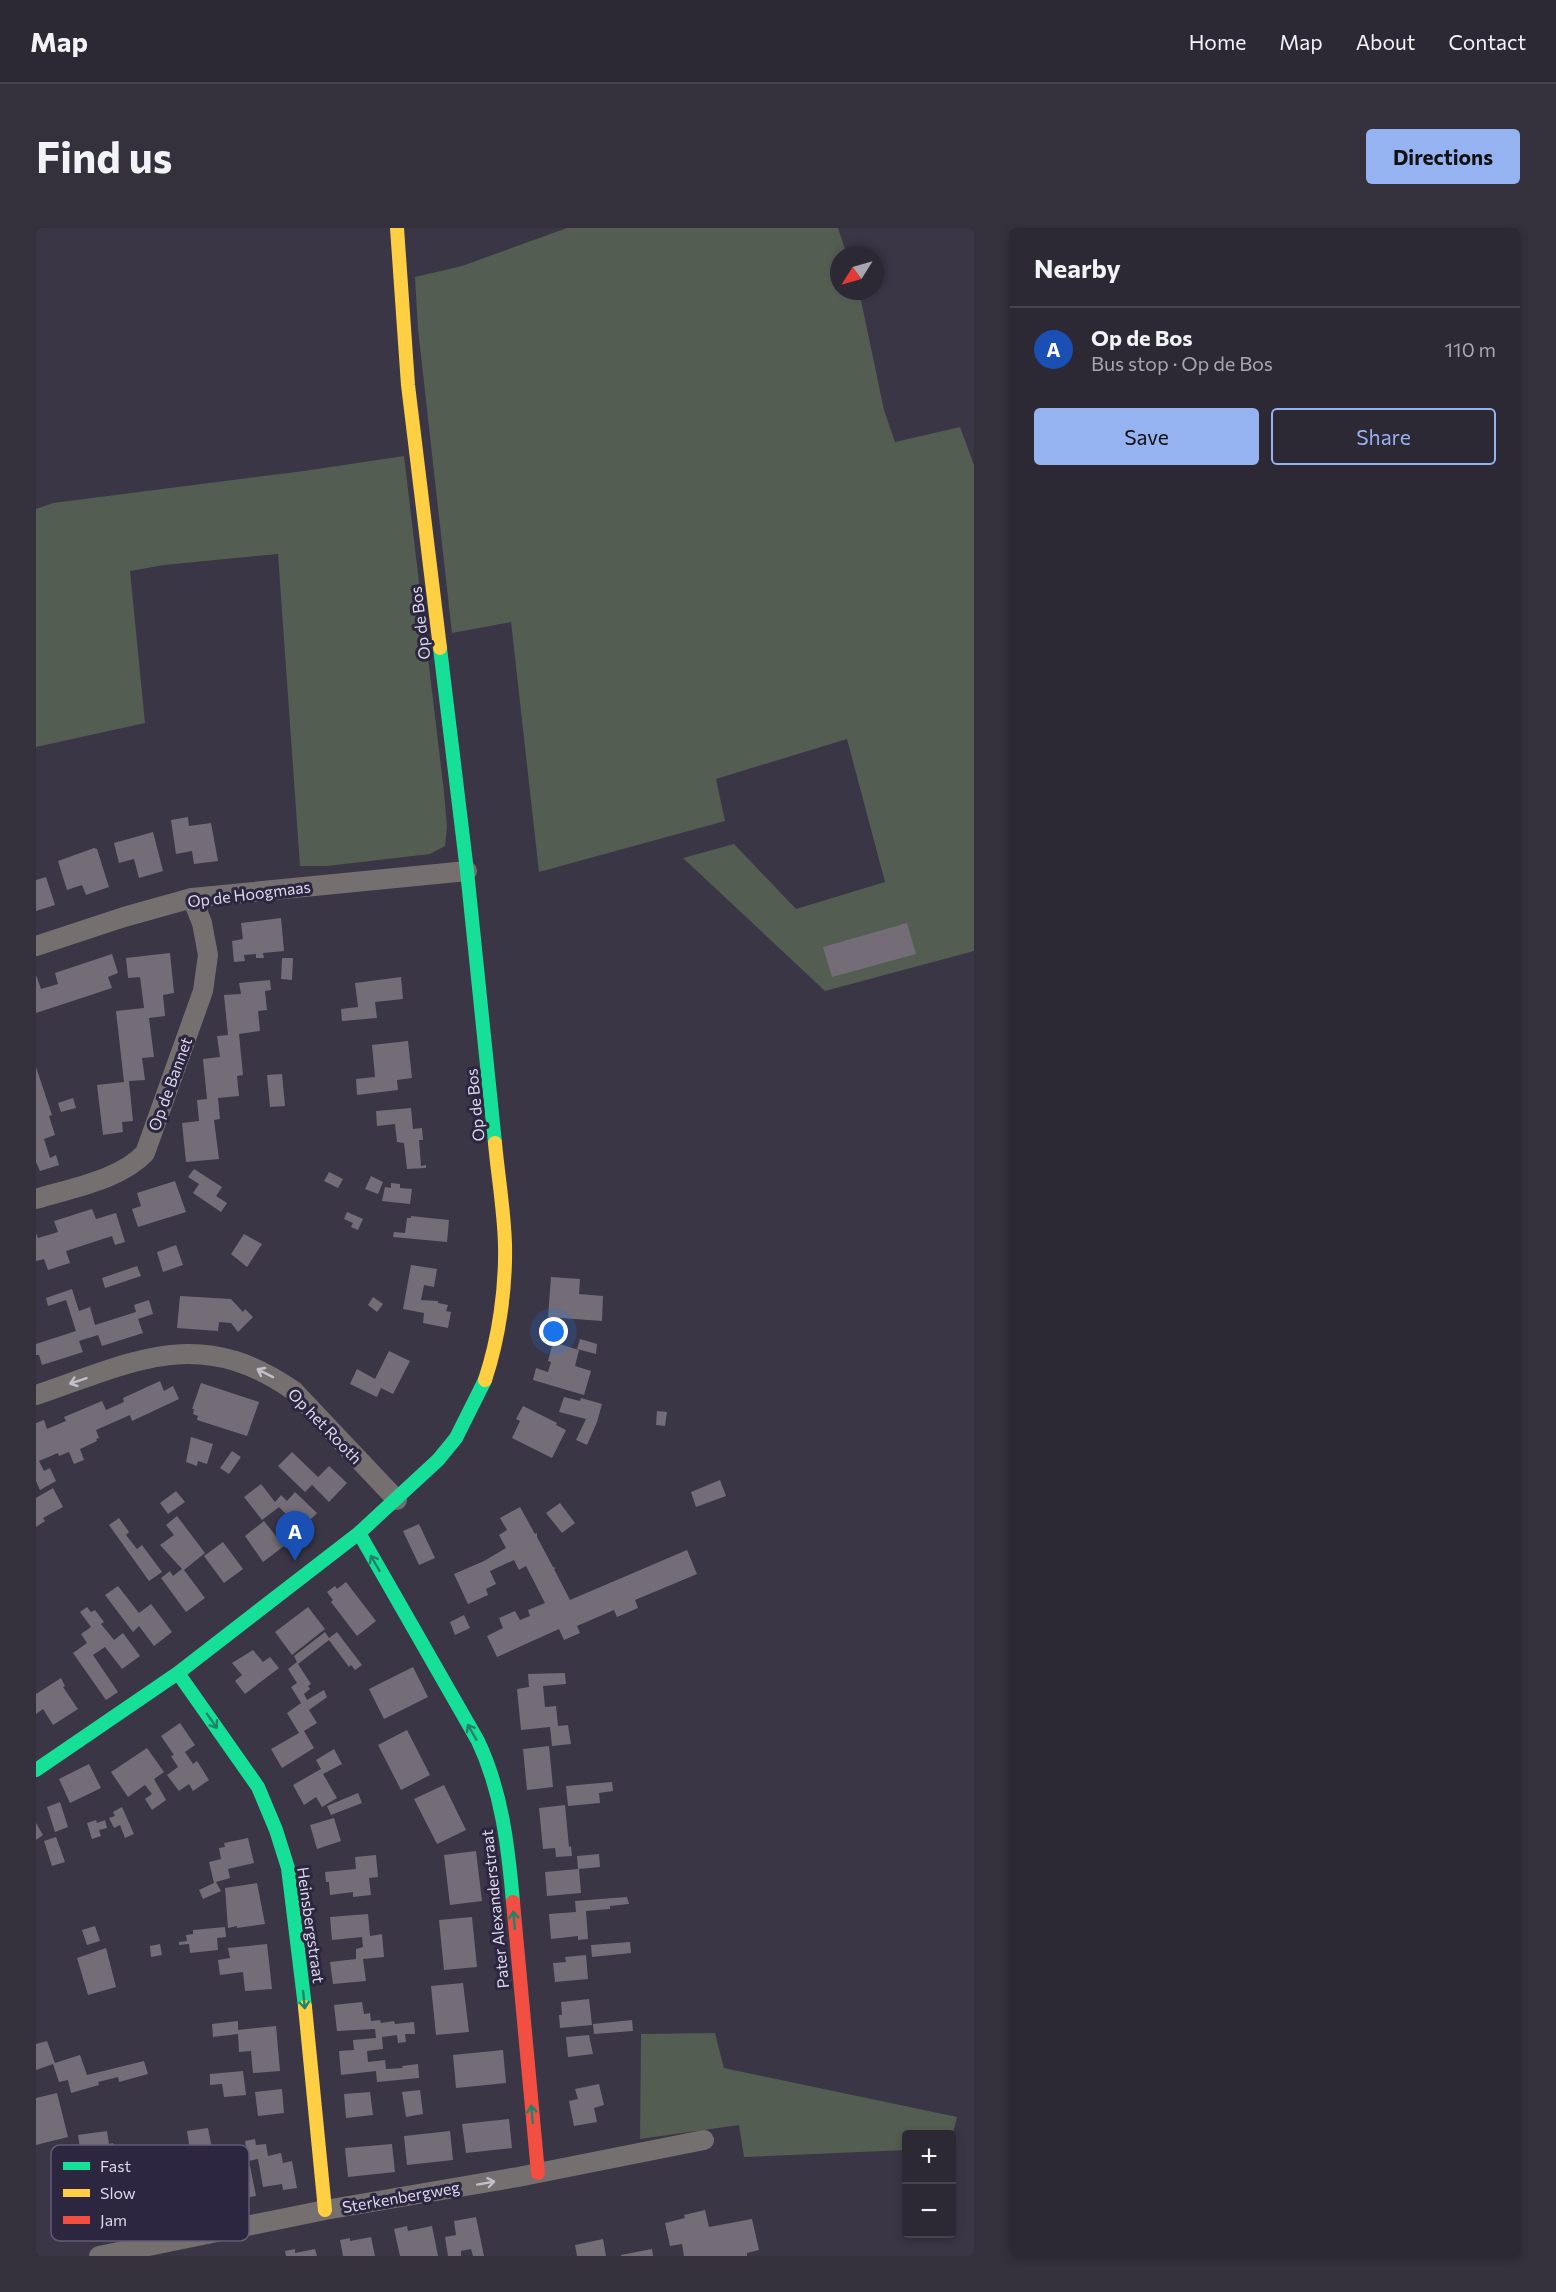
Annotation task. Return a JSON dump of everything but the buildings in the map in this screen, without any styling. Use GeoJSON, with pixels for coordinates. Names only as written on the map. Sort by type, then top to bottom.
{"type":"FeatureCollection","features":[{"type":"Feature","properties":{"kind":"street","name":"Op de Bos"},"geometry":{"type":"LineString","coordinates":[[36,1770],[178,1673],[359,1533],[397,1500],[438,1460],[456,1438],[486,1379],[496,1336],[505,1244],[467,871],[408,385],[398,228]]}},
{"type":"Feature","properties":{"kind":"street","name":"Op de Hoogmaas"},"geometry":{"type":"LineString","coordinates":[[36,946],[124,917],[192,898],[467,871]]}},
{"type":"Feature","properties":{"kind":"street","name":"Op de Bannet"},"geometry":{"type":"LineString","coordinates":[[36,1199],[120,1172],[135,1164],[146,1153],[203,991],[208,955],[202,924],[192,898]]}},
{"type":"Feature","properties":{"kind":"street","name":"Op het Rooth"},"geometry":{"type":"LineString","coordinates":[[36,1395],[156,1356],[181,1353],[234,1359],[276,1378],[294,1391],[397,1500]]}},
{"type":"Feature","properties":{"kind":"street","name":"Pater Alexanderstraat"},"geometry":{"type":"LineString","coordinates":[[359,1533],[472,1731],[491,1769],[507,1839],[538,2173]]}},
{"type":"Feature","properties":{"kind":"street","name":"Heinsbergstraat"},"geometry":{"type":"LineString","coordinates":[[178,1673],[258,1787],[276,1830],[288,1869],[299,1952],[325,2210]]}},
{"type":"Feature","properties":{"kind":"street","name":"Sterkenbergweg"},"geometry":{"type":"LineString","coordinates":[[249,2225],[704,2140]]}},
{"type":"Feature","properties":{"kind":"street","name":"Sterkenbergweg"},"geometry":{"type":"LineString","coordinates":[[99,2256],[173,2241]]}},
{"type":"Feature","properties":{"kind":"green space"},"geometry":{"type":"Polygon","coordinates":[[[567,228],[838,228],[844,246],[830,246],[830,300],[861,300],[884,410],[895,442],[960,427],[974,465],[974,951],[825,991],[683,858],[734,844],[796,909],[885,882],[847,739],[716,779],[725,821],[539,872],[511,622],[452,633],[418,329],[415,277],[462,266],[567,228]]]}},
{"type":"Feature","properties":{"kind":"green space"},"geometry":{"type":"Polygon","coordinates":[[[404,456],[444,792],[447,827],[445,846],[430,854],[327,866],[300,866],[278,554],[164,565],[130,571],[145,723],[36,747],[36,509],[53,503],[404,456]]]}},
{"type":"Feature","properties":{"kind":"green space"},"geometry":{"type":"Polygon","coordinates":[[[715,2033],[724,2068],[957,2117],[954,2130],[902,2130],[902,2150],[744,2157],[739,2125],[640,2139],[641,2034],[715,2033]]]}},
{"type":"Feature","properties":{"kind":"traffic: fast"},"geometry":{"type":"LineString","coordinates":[[440,648],[467,871],[495,1143]]}},
{"type":"Feature","properties":{"kind":"traffic: fast"},"geometry":{"type":"LineString","coordinates":[[36,1770],[178,1673],[359,1533],[438,1460],[456,1438],[485,1380]]}},
{"type":"Feature","properties":{"kind":"traffic: fast"},"geometry":{"type":"LineString","coordinates":[[359,1533],[478,1741],[486,1760],[503,1820],[513,1902]]}},
{"type":"Feature","properties":{"kind":"traffic: fast"},"geometry":{"type":"LineString","coordinates":[[178,1673],[258,1787],[276,1830],[288,1868],[305,2007]]}},
{"type":"Feature","properties":{"kind":"traffic: slow"},"geometry":{"type":"LineString","coordinates":[[397,228],[408,385],[440,648]]}},
{"type":"Feature","properties":{"kind":"traffic: slow"},"geometry":{"type":"LineString","coordinates":[[485,1380],[498,1330],[505,1261],[495,1143]]}},
{"type":"Feature","properties":{"kind":"traffic: slow"},"geometry":{"type":"LineString","coordinates":[[305,2007],[325,2210]]}},
{"type":"Feature","properties":{"kind":"traffic: jam"},"geometry":{"type":"LineString","coordinates":[[513,1902],[538,2173]]}},
{"type":"Feature","properties":{"kind":"place","name":"Op de Bos"},"geometry":{"type":"Point","coordinates":[295,1561]}}]}
